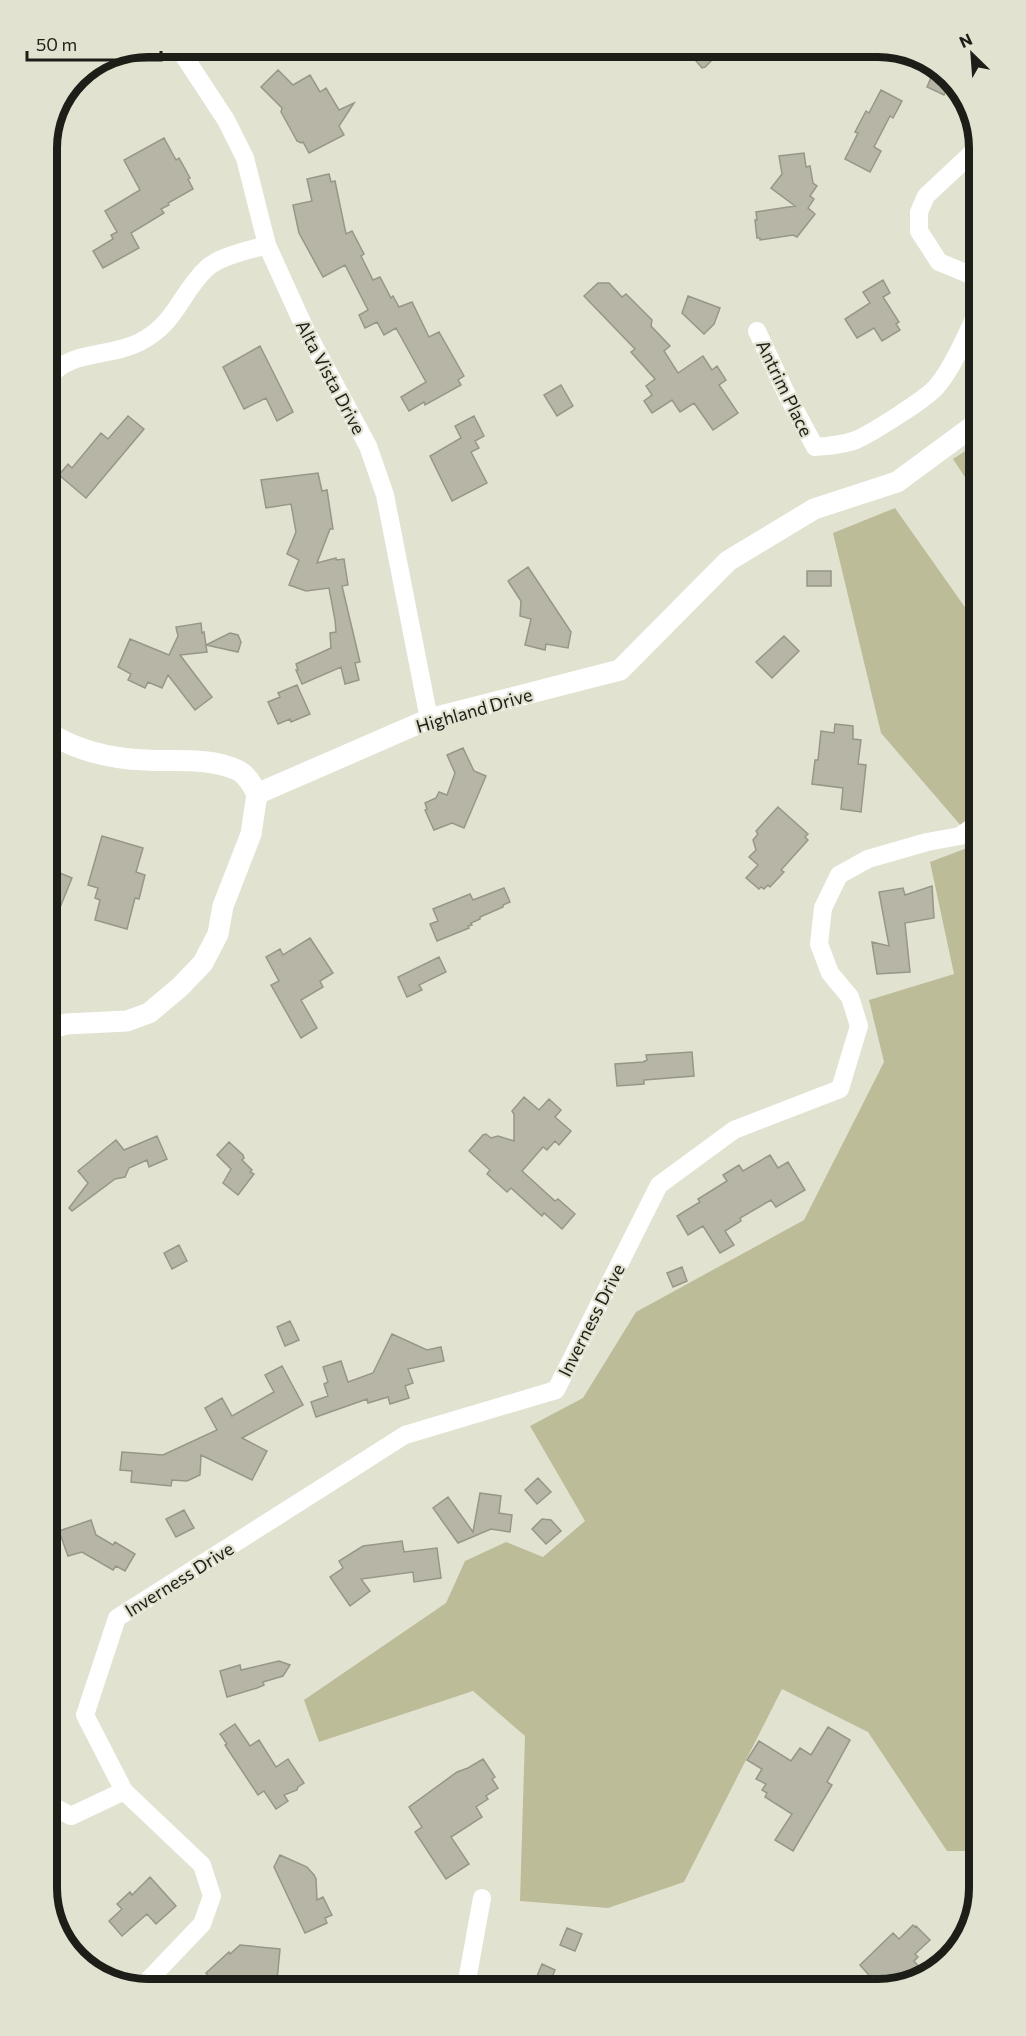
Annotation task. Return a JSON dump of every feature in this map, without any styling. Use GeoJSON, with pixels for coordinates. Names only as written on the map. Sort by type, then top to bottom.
{"type":"FeatureCollection","features":[{"type":"Feature","properties":{"kind":"street","name":"Alta Vista Drive"},"geometry":{"type":"LineString","coordinates":[[185,57],[226,120],[245,158],[267,245],[306,331],[368,446],[385,495],[429,719]]}},
{"type":"Feature","properties":{"kind":"street"},"geometry":{"type":"LineString","coordinates":[[969,156],[926,196],[919,212],[919,231],[939,262],[969,274]]}},
{"type":"Feature","properties":{"kind":"street"},"geometry":{"type":"LineString","coordinates":[[57,368],[80,357],[110,352],[139,343],[163,327],[208,267],[231,256],[267,245]]}},
{"type":"Feature","properties":{"kind":"street","name":"Antrim Place"},"geometry":{"type":"LineString","coordinates":[[757,331],[815,447],[856,440],[937,388],[969,330]]}},
{"type":"Feature","properties":{"kind":"street","name":"Highland Drive"},"geometry":{"type":"LineString","coordinates":[[258,794],[429,719],[620,670],[728,561],[814,509],[897,482],[969,429]]}},
{"type":"Feature","properties":{"kind":"street"},"geometry":{"type":"LineString","coordinates":[[57,736],[101,755],[145,760],[217,763],[239,770],[249,779],[258,794],[251,834],[223,906],[218,934],[203,963],[180,987],[149,1013],[127,1021],[66,1024],[57,1027]]}},
{"type":"Feature","properties":{"kind":"street","name":"Inverness Drive"},"geometry":{"type":"LineString","coordinates":[[124,1791],[85,1715],[117,1618],[405,1435],[556,1390],[659,1185],[734,1130],[840,1089],[859,1026],[850,997],[830,973],[819,944],[823,908],[839,875],[868,859],[927,842],[960,836],[969,829]]}},
{"type":"Feature","properties":{"kind":"street"},"geometry":{"type":"LineString","coordinates":[[57,1809],[71,1816],[124,1791],[202,1865],[212,1896],[202,1924],[150,1979]]}},
{"type":"Feature","properties":{"kind":"street"},"geometry":{"type":"LineString","coordinates":[[466,1979],[482,1898]]}},
{"type":"Feature","properties":{"kind":"green space"},"geometry":{"type":"Polygon","coordinates":[[[969,449],[969,483],[953,459],[969,449]]]}},
{"type":"Feature","properties":{"kind":"green space"},"geometry":{"type":"Polygon","coordinates":[[[895,508],[969,613],[969,835],[881,733],[833,533],[895,508]]]}},
{"type":"Feature","properties":{"kind":"green space"},"geometry":{"type":"Polygon","coordinates":[[[969,847],[969,1851],[947,1851],[868,1732],[782,1689],[684,1882],[608,1908],[520,1901],[525,1736],[473,1691],[319,1742],[304,1700],[446,1603],[465,1561],[506,1542],[543,1557],[585,1521],[530,1426],[583,1398],[636,1312],[804,1220],[884,1062],[869,1000],[954,974],[930,862],[969,847]]]}},
{"type":"Feature","properties":{"kind":"building"},"geometry":{"type":"Polygon","coordinates":[[[693,57],[715,57],[705,67],[702,68],[693,57]]]}},
{"type":"Feature","properties":{"kind":"building"},"geometry":{"type":"Polygon","coordinates":[[[278,70],[293,85],[310,75],[320,92],[326,88],[339,110],[354,103],[339,126],[344,135],[309,153],[303,142],[297,141],[281,112],[282,108],[261,87],[278,70]]]}},
{"type":"Feature","properties":{"kind":"building"},"geometry":{"type":"Polygon","coordinates":[[[932,75],[946,89],[944,95],[927,87],[932,75]]]}},
{"type":"Feature","properties":{"kind":"building"},"geometry":{"type":"Polygon","coordinates":[[[881,90],[902,101],[893,118],[890,116],[874,147],[881,151],[870,172],[845,159],[858,133],[855,132],[866,111],[869,113],[881,90]]]}},
{"type":"Feature","properties":{"kind":"building"},"geometry":{"type":"Polygon","coordinates":[[[164,138],[176,160],[179,158],[193,189],[168,203],[169,205],[161,209],[164,213],[131,233],[139,248],[103,268],[93,251],[113,239],[111,235],[117,232],[105,211],[140,190],[124,160],[164,138]]]}},
{"type":"Feature","properties":{"kind":"building"},"geometry":{"type":"Polygon","coordinates":[[[804,153],[806,167],[810,166],[813,183],[817,186],[810,196],[814,199],[808,208],[815,214],[797,237],[793,235],[760,240],[757,238],[756,212],[795,206],[771,188],[782,174],[779,156],[804,153]]]}},
{"type":"Feature","properties":{"kind":"building"},"geometry":{"type":"Polygon","coordinates":[[[329,174],[331,182],[335,181],[346,234],[352,231],[364,254],[361,256],[373,280],[380,277],[391,298],[393,296],[399,307],[412,302],[429,337],[439,332],[464,376],[458,380],[461,385],[425,405],[424,402],[409,411],[401,397],[426,382],[396,328],[384,335],[377,322],[365,328],[359,315],[368,310],[345,265],[323,277],[299,233],[293,205],[312,201],[307,179],[329,174]]]}},
{"type":"Feature","properties":{"kind":"building"},"geometry":{"type":"Polygon","coordinates":[[[883,280],[890,293],[883,297],[899,322],[896,324],[900,330],[882,341],[874,328],[857,338],[845,319],[870,303],[863,292],[883,280]]]}},
{"type":"Feature","properties":{"kind":"building"},"geometry":{"type":"Polygon","coordinates":[[[598,283],[609,283],[622,297],[626,294],[652,320],[651,326],[670,346],[664,351],[678,373],[703,356],[712,370],[717,366],[726,380],[719,385],[738,413],[713,430],[694,403],[680,412],[672,400],[652,413],[644,401],[652,395],[646,386],[655,379],[631,352],[635,349],[584,296],[598,283]]]}},
{"type":"Feature","properties":{"kind":"building"},"geometry":{"type":"Polygon","coordinates":[[[688,296],[720,308],[714,324],[704,334],[682,313],[688,296]]]}},
{"type":"Feature","properties":{"kind":"building"},"geometry":{"type":"Polygon","coordinates":[[[260,346],[293,412],[277,421],[266,398],[244,409],[223,367],[260,346]]]}},
{"type":"Feature","properties":{"kind":"building"},"geometry":{"type":"Polygon","coordinates":[[[561,385],[573,406],[557,416],[544,395],[561,385]]]}},
{"type":"Feature","properties":{"kind":"building"},"geometry":{"type":"Polygon","coordinates":[[[128,416],[144,429],[86,498],[59,475],[68,464],[72,468],[101,433],[108,439],[128,416]]]}},
{"type":"Feature","properties":{"kind":"building"},"geometry":{"type":"Polygon","coordinates":[[[474,416],[484,436],[475,441],[479,448],[471,452],[487,483],[452,501],[430,456],[461,438],[455,426],[474,416]]]}},
{"type":"Feature","properties":{"kind":"building"},"geometry":{"type":"Polygon","coordinates":[[[318,473],[322,491],[327,490],[333,529],[330,529],[317,563],[336,558],[336,560],[344,559],[348,585],[342,586],[360,662],[355,663],[359,680],[345,684],[341,667],[302,684],[296,670],[298,670],[296,664],[331,648],[330,633],[336,632],[335,620],[329,588],[306,591],[289,585],[299,560],[287,554],[296,532],[291,504],[266,508],[261,480],[318,473]]]}},
{"type":"Feature","properties":{"kind":"building"},"geometry":{"type":"Polygon","coordinates":[[[528,567],[571,632],[568,648],[546,644],[545,650],[525,645],[531,619],[520,616],[521,601],[508,581],[528,567]]]}},
{"type":"Feature","properties":{"kind":"building"},"geometry":{"type":"Polygon","coordinates":[[[807,571],[831,571],[831,586],[807,586],[807,571]]]}},
{"type":"Feature","properties":{"kind":"building"},"geometry":{"type":"Polygon","coordinates":[[[201,623],[207,652],[180,655],[212,697],[195,710],[168,675],[162,688],[148,682],[145,688],[128,680],[131,674],[118,667],[130,639],[169,655],[178,636],[176,627],[201,623]]]}},
{"type":"Feature","properties":{"kind":"building"},"geometry":{"type":"Polygon","coordinates":[[[230,633],[238,635],[241,642],[238,652],[206,645],[230,633]]]}},
{"type":"Feature","properties":{"kind":"building"},"geometry":{"type":"Polygon","coordinates":[[[784,636],[799,651],[772,678],[756,662],[784,636]]]}},
{"type":"Feature","properties":{"kind":"building"},"geometry":{"type":"Polygon","coordinates":[[[297,685],[310,714],[291,722],[290,719],[278,724],[268,702],[280,697],[278,693],[297,685]]]}},
{"type":"Feature","properties":{"kind":"building"},"geometry":{"type":"Polygon","coordinates":[[[835,724],[853,726],[853,739],[861,740],[858,764],[866,765],[861,812],[841,809],[843,788],[812,784],[815,760],[818,760],[821,731],[834,733],[835,724]]]}},
{"type":"Feature","properties":{"kind":"building"},"geometry":{"type":"Polygon","coordinates":[[[463,748],[474,771],[486,776],[464,828],[452,823],[434,830],[425,810],[427,809],[425,803],[436,798],[439,792],[447,795],[455,773],[447,755],[463,748]]]}},
{"type":"Feature","properties":{"kind":"building"},"geometry":{"type":"Polygon","coordinates":[[[778,807],[808,834],[805,837],[808,840],[781,870],[784,872],[770,887],[768,885],[764,889],[761,887],[759,889],[746,878],[758,865],[749,857],[756,850],[753,840],[758,834],[756,831],[778,807]]]}},
{"type":"Feature","properties":{"kind":"building"},"geometry":{"type":"Polygon","coordinates":[[[102,836],[143,848],[136,872],[145,875],[139,899],[135,898],[127,929],[95,920],[100,900],[95,898],[98,888],[88,885],[102,836]]]}},
{"type":"Feature","properties":{"kind":"building"},"geometry":{"type":"Polygon","coordinates":[[[57,872],[72,878],[57,915],[57,872]]]}},
{"type":"Feature","properties":{"kind":"building"},"geometry":{"type":"Polygon","coordinates":[[[932,886],[934,918],[905,923],[910,972],[877,974],[872,942],[889,946],[879,892],[903,888],[905,895],[932,886]]]}},
{"type":"Feature","properties":{"kind":"building"},"geometry":{"type":"Polygon","coordinates":[[[504,888],[510,902],[480,917],[468,926],[469,928],[437,941],[430,924],[438,921],[433,909],[470,894],[473,900],[504,888]]]}},
{"type":"Feature","properties":{"kind":"building"},"geometry":{"type":"Polygon","coordinates":[[[310,938],[333,973],[320,981],[323,987],[301,1000],[317,1028],[301,1038],[271,985],[279,981],[266,957],[280,949],[283,955],[310,938]]]}},
{"type":"Feature","properties":{"kind":"building"},"geometry":{"type":"Polygon","coordinates":[[[439,957],[446,972],[419,985],[422,990],[407,997],[398,977],[439,957]]]}},
{"type":"Feature","properties":{"kind":"building"},"geometry":{"type":"Polygon","coordinates":[[[692,1052],[694,1076],[644,1080],[644,1084],[617,1086],[615,1064],[643,1062],[647,1060],[646,1055],[692,1052]]]}},
{"type":"Feature","properties":{"kind":"building"},"geometry":{"type":"Polygon","coordinates":[[[524,1097],[539,1110],[549,1099],[561,1110],[555,1117],[571,1131],[559,1145],[555,1141],[547,1150],[543,1147],[522,1171],[555,1201],[558,1199],[575,1214],[562,1229],[544,1213],[542,1216],[511,1188],[507,1192],[487,1174],[490,1170],[469,1151],[486,1134],[491,1138],[498,1136],[514,1141],[512,1111],[524,1097]]]}},
{"type":"Feature","properties":{"kind":"building"},"geometry":{"type":"Polygon","coordinates":[[[157,1136],[167,1159],[149,1167],[147,1160],[129,1168],[125,1177],[115,1179],[72,1211],[69,1208],[88,1183],[78,1171],[116,1140],[124,1150],[157,1136]]]}},
{"type":"Feature","properties":{"kind":"building"},"geometry":{"type":"Polygon","coordinates":[[[229,1142],[243,1155],[242,1160],[254,1174],[238,1195],[223,1183],[231,1169],[217,1155],[229,1142]]]}},
{"type":"Feature","properties":{"kind":"building"},"geometry":{"type":"Polygon","coordinates":[[[770,1155],[778,1168],[788,1162],[805,1190],[776,1207],[771,1200],[740,1218],[741,1221],[725,1231],[734,1245],[720,1253],[703,1226],[688,1235],[677,1216],[700,1202],[698,1199],[727,1181],[723,1175],[739,1165],[743,1171],[770,1155]]]}},
{"type":"Feature","properties":{"kind":"building"},"geometry":{"type":"Polygon","coordinates":[[[179,1245],[187,1261],[172,1269],[164,1253],[179,1245]]]}},
{"type":"Feature","properties":{"kind":"building"},"geometry":{"type":"Polygon","coordinates":[[[682,1267],[687,1281],[673,1287],[667,1273],[682,1267]]]}},
{"type":"Feature","properties":{"kind":"building"},"geometry":{"type":"Polygon","coordinates":[[[290,1321],[299,1340],[285,1346],[277,1327],[290,1321]]]}},
{"type":"Feature","properties":{"kind":"building"},"geometry":{"type":"Polygon","coordinates":[[[392,1334],[427,1350],[441,1347],[444,1361],[408,1369],[413,1383],[405,1386],[409,1398],[390,1404],[388,1397],[368,1403],[367,1399],[316,1417],[311,1402],[328,1396],[324,1384],[328,1382],[323,1367],[341,1361],[348,1382],[373,1373],[392,1334]]]}},
{"type":"Feature","properties":{"kind":"building"},"geometry":{"type":"Polygon","coordinates":[[[282,1366],[303,1405],[242,1438],[267,1451],[252,1480],[201,1455],[200,1475],[187,1481],[172,1480],[171,1486],[131,1482],[132,1471],[120,1470],[122,1452],[163,1455],[217,1430],[205,1408],[222,1398],[232,1416],[274,1392],[265,1375],[282,1366]]]}},
{"type":"Feature","properties":{"kind":"building"},"geometry":{"type":"Polygon","coordinates":[[[538,1478],[551,1492],[537,1504],[525,1490],[538,1478]]]}},
{"type":"Feature","properties":{"kind":"building"},"geometry":{"type":"Polygon","coordinates":[[[480,1493],[501,1496],[499,1513],[512,1515],[510,1532],[491,1529],[458,1543],[433,1508],[448,1497],[473,1532],[480,1493]]]}},
{"type":"Feature","properties":{"kind":"building"},"geometry":{"type":"Polygon","coordinates":[[[184,1510],[194,1528],[176,1537],[166,1519],[184,1510]]]}},
{"type":"Feature","properties":{"kind":"building"},"geometry":{"type":"Polygon","coordinates":[[[542,1519],[551,1520],[561,1531],[546,1544],[532,1529],[542,1519]]]}},
{"type":"Feature","properties":{"kind":"building"},"geometry":{"type":"Polygon","coordinates":[[[91,1520],[96,1535],[113,1545],[115,1542],[135,1554],[125,1571],[116,1566],[113,1570],[82,1552],[68,1556],[59,1531],[91,1520]]]}},
{"type":"Feature","properties":{"kind":"building"},"geometry":{"type":"Polygon","coordinates":[[[402,1541],[404,1552],[437,1548],[441,1578],[414,1582],[413,1572],[361,1579],[370,1591],[350,1606],[330,1577],[343,1568],[339,1561],[363,1546],[402,1541]]]}},
{"type":"Feature","properties":{"kind":"building"},"geometry":{"type":"Polygon","coordinates":[[[279,1661],[290,1665],[283,1676],[263,1682],[264,1685],[257,1688],[227,1697],[220,1671],[240,1665],[241,1670],[279,1661]]]}},
{"type":"Feature","properties":{"kind":"building"},"geometry":{"type":"Polygon","coordinates":[[[235,1724],[250,1746],[259,1740],[276,1767],[288,1759],[304,1783],[297,1790],[284,1795],[288,1801],[276,1809],[264,1791],[258,1795],[225,1745],[227,1744],[220,1734],[235,1724]]]}},
{"type":"Feature","properties":{"kind":"building"},"geometry":{"type":"Polygon","coordinates":[[[828,1727],[850,1740],[827,1782],[832,1785],[793,1851],[775,1840],[792,1814],[765,1797],[767,1793],[762,1790],[766,1784],[756,1779],[762,1769],[747,1760],[759,1741],[791,1761],[800,1748],[811,1755],[828,1727]]]}},
{"type":"Feature","properties":{"kind":"building"},"geometry":{"type":"Polygon","coordinates":[[[483,1759],[495,1777],[492,1779],[498,1788],[476,1807],[482,1817],[451,1837],[469,1864],[446,1879],[415,1832],[422,1827],[409,1807],[457,1772],[483,1759]]]}},
{"type":"Feature","properties":{"kind":"building"},"geometry":{"type":"Polygon","coordinates":[[[280,1855],[307,1867],[314,1875],[317,1900],[323,1897],[332,1915],[325,1918],[327,1923],[305,1933],[274,1867],[280,1855]]]}},
{"type":"Feature","properties":{"kind":"building"},"geometry":{"type":"Polygon","coordinates":[[[150,1877],[176,1906],[156,1924],[147,1914],[122,1936],[109,1921],[122,1909],[117,1904],[130,1892],[132,1895],[150,1877]]]}},
{"type":"Feature","properties":{"kind":"building"},"geometry":{"type":"Polygon","coordinates":[[[913,1925],[930,1940],[915,1954],[918,1957],[914,1961],[920,1968],[896,1977],[872,1979],[860,1965],[893,1933],[899,1939],[913,1925]]]}},
{"type":"Feature","properties":{"kind":"building"},"geometry":{"type":"Polygon","coordinates":[[[567,1928],[582,1934],[575,1951],[560,1945],[567,1928]]]}},
{"type":"Feature","properties":{"kind":"building"},"geometry":{"type":"Polygon","coordinates":[[[240,1945],[280,1949],[277,1979],[211,1979],[206,1973],[229,1952],[230,1954],[240,1945]]]}},
{"type":"Feature","properties":{"kind":"building"},"geometry":{"type":"Polygon","coordinates":[[[542,1964],[555,1970],[551,1979],[536,1979],[542,1964]]]}}]}
